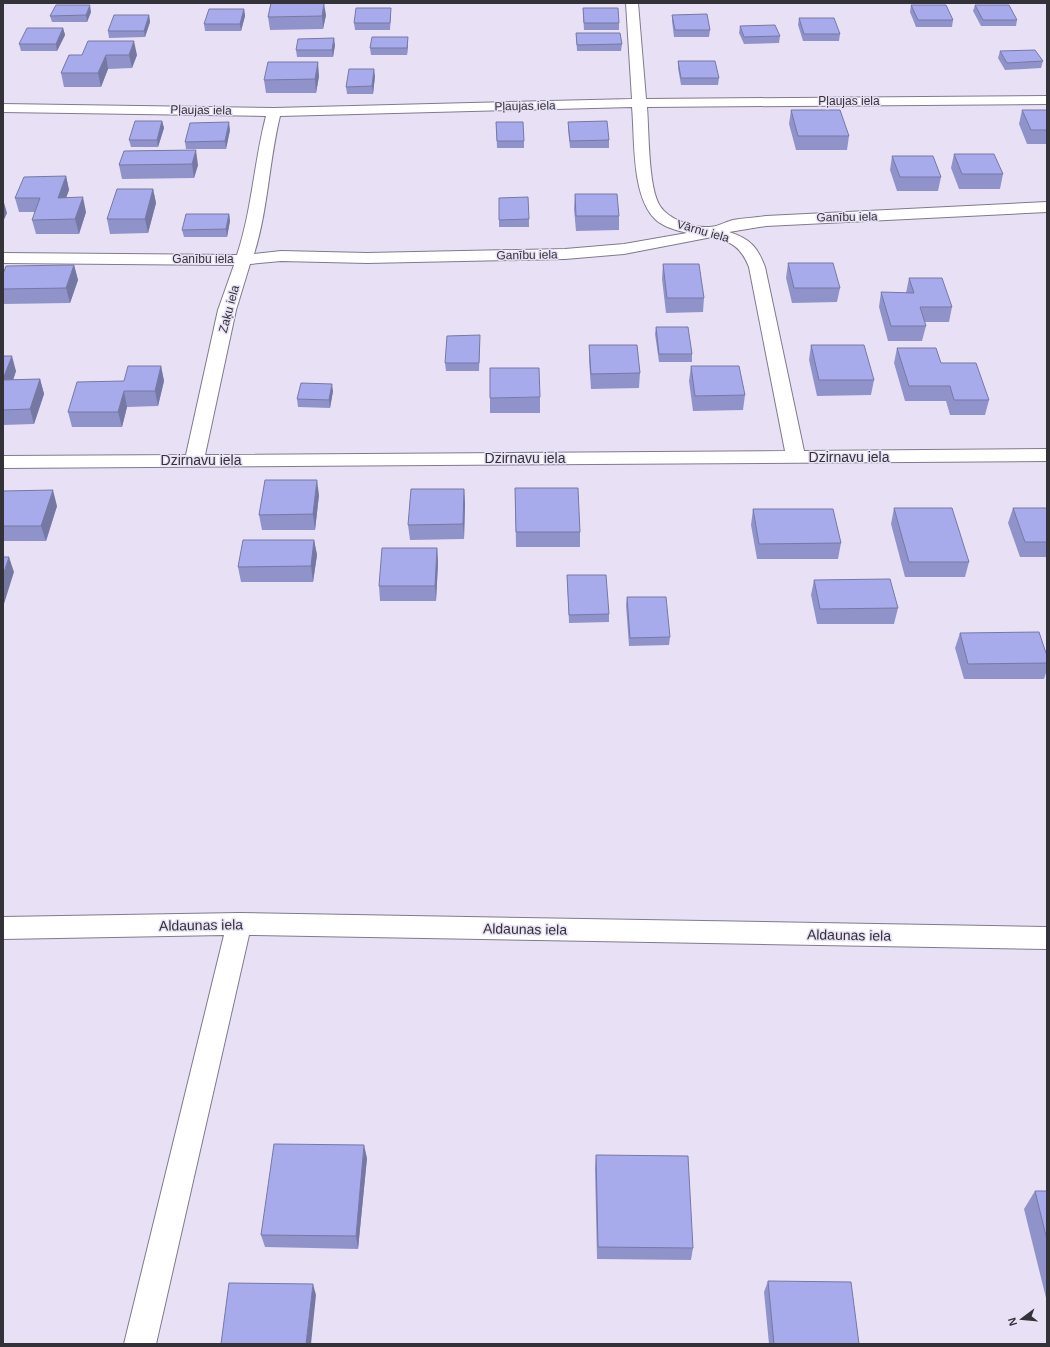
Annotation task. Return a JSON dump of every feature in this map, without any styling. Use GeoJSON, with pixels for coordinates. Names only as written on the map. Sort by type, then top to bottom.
{"type":"FeatureCollection","features":[{"type":"Feature","properties":{"kind":"street","name":"Vārnu iela"},"geometry":{"type":"LineString","coordinates":[[632,3],[645,182],[654,209],[663,218],[679,225],[733,239],[744,245],[751,252],[757,266],[796,457]]}},
{"type":"Feature","properties":{"kind":"street","name":"Pļaujas iela"},"geometry":{"type":"LineString","coordinates":[[3,108],[274,112],[639,103],[1047,100]]}},
{"type":"Feature","properties":{"kind":"street","name":"Zaķu iela"},"geometry":{"type":"LineString","coordinates":[[194,460],[227,310],[251,237],[266,144],[274,112]]}},
{"type":"Feature","properties":{"kind":"street","name":"Ganību iela"},"geometry":{"type":"LineString","coordinates":[[3,258],[244,260],[281,256],[367,258],[565,254],[624,249],[710,232],[734,225],[793,218],[884,216],[1047,207]]}},
{"type":"Feature","properties":{"kind":"street","name":"Dzirnavu iela"},"geometry":{"type":"LineString","coordinates":[[3,462],[1047,455]]}},
{"type":"Feature","properties":{"kind":"street","name":"Aldaunas iela"},"geometry":{"type":"LineString","coordinates":[[3,928],[239,924],[1047,938]]}},
{"type":"Feature","properties":{"kind":"street"},"geometry":{"type":"LineString","coordinates":[[140,1344],[239,924]]}},
{"type":"Feature","properties":{"kind":"building"},"geometry":{"type":"Polygon","coordinates":[[[271,3],[324,3],[322,16],[268,17],[271,3]]]}},
{"type":"Feature","properties":{"kind":"building"},"geometry":{"type":"Polygon","coordinates":[[[56,5],[90,5],[86,15],[50,16],[56,5]]]}},
{"type":"Feature","properties":{"kind":"building"},"geometry":{"type":"Polygon","coordinates":[[[911,5],[946,5],[953,20],[918,20],[911,5]]]}},
{"type":"Feature","properties":{"kind":"building"},"geometry":{"type":"Polygon","coordinates":[[[975,5],[1009,5],[1017,20],[983,20],[975,5]]]}},
{"type":"Feature","properties":{"kind":"building"},"geometry":{"type":"Polygon","coordinates":[[[356,8],[391,8],[390,23],[354,23],[356,8]]]}},
{"type":"Feature","properties":{"kind":"building"},"geometry":{"type":"Polygon","coordinates":[[[583,8],[618,8],[619,23],[584,23],[583,8]]]}},
{"type":"Feature","properties":{"kind":"building"},"geometry":{"type":"Polygon","coordinates":[[[209,9],[244,9],[240,24],[204,24],[209,9]]]}},
{"type":"Feature","properties":{"kind":"building"},"geometry":{"type":"Polygon","coordinates":[[[707,14],[710,30],[675,30],[672,15],[707,14]]]}},
{"type":"Feature","properties":{"kind":"building"},"geometry":{"type":"Polygon","coordinates":[[[114,15],[149,15],[144,31],[108,31],[114,15]]]}},
{"type":"Feature","properties":{"kind":"building"},"geometry":{"type":"Polygon","coordinates":[[[799,18],[834,18],[840,34],[804,34],[799,18]]]}},
{"type":"Feature","properties":{"kind":"building"},"geometry":{"type":"Polygon","coordinates":[[[775,25],[780,36],[744,37],[740,26],[775,25]]]}},
{"type":"Feature","properties":{"kind":"building"},"geometry":{"type":"Polygon","coordinates":[[[27,28],[63,28],[56,44],[19,44],[27,28]]]}},
{"type":"Feature","properties":{"kind":"building"},"geometry":{"type":"Polygon","coordinates":[[[576,33],[620,33],[622,44],[577,45],[576,33]]]}},
{"type":"Feature","properties":{"kind":"building"},"geometry":{"type":"Polygon","coordinates":[[[372,37],[408,37],[407,48],[370,48],[372,37]]]}},
{"type":"Feature","properties":{"kind":"building"},"geometry":{"type":"Polygon","coordinates":[[[334,38],[332,50],[296,50],[298,39],[334,38]]]}},
{"type":"Feature","properties":{"kind":"building"},"geometry":{"type":"Polygon","coordinates":[[[88,41],[134,41],[129,55],[106,55],[98,73],[61,73],[69,55],[82,55],[88,41]]]}},
{"type":"Feature","properties":{"kind":"building"},"geometry":{"type":"Polygon","coordinates":[[[1035,50],[1043,61],[1007,63],[1000,51],[1035,50]]]}},
{"type":"Feature","properties":{"kind":"building"},"geometry":{"type":"Polygon","coordinates":[[[678,61],[715,61],[719,78],[681,78],[678,61]]]}},
{"type":"Feature","properties":{"kind":"building"},"geometry":{"type":"Polygon","coordinates":[[[268,62],[318,62],[315,79],[264,80],[268,62]]]}},
{"type":"Feature","properties":{"kind":"building"},"geometry":{"type":"Polygon","coordinates":[[[349,69],[374,69],[372,86],[346,87],[349,69]]]}},
{"type":"Feature","properties":{"kind":"building"},"geometry":{"type":"Polygon","coordinates":[[[791,110],[840,110],[849,136],[798,136],[791,110]]]}},
{"type":"Feature","properties":{"kind":"building"},"geometry":{"type":"Polygon","coordinates":[[[1022,110],[1047,110],[1047,130],[1031,130],[1022,110]]]}},
{"type":"Feature","properties":{"kind":"building"},"geometry":{"type":"Polygon","coordinates":[[[135,121],[162,121],[157,140],[129,140],[135,121]]]}},
{"type":"Feature","properties":{"kind":"building"},"geometry":{"type":"Polygon","coordinates":[[[607,121],[609,140],[570,141],[568,122],[607,121]]]}},
{"type":"Feature","properties":{"kind":"building"},"geometry":{"type":"Polygon","coordinates":[[[229,122],[225,141],[185,142],[190,123],[229,122]]]}},
{"type":"Feature","properties":{"kind":"building"},"geometry":{"type":"Polygon","coordinates":[[[496,122],[523,122],[524,141],[497,141],[496,122]]]}},
{"type":"Feature","properties":{"kind":"building"},"geometry":{"type":"Polygon","coordinates":[[[196,150],[192,164],[119,165],[124,151],[196,150]]]}},
{"type":"Feature","properties":{"kind":"building"},"geometry":{"type":"Polygon","coordinates":[[[954,154],[994,154],[1003,174],[962,174],[954,154]]]}},
{"type":"Feature","properties":{"kind":"building"},"geometry":{"type":"Polygon","coordinates":[[[892,156],[933,156],[941,177],[900,177],[892,156]]]}},
{"type":"Feature","properties":{"kind":"building"},"geometry":{"type":"Polygon","coordinates":[[[66,176],[58,198],[83,197],[75,219],[32,220],[40,198],[15,198],[24,177],[66,176]]]}},
{"type":"Feature","properties":{"kind":"building"},"geometry":{"type":"Polygon","coordinates":[[[117,189],[153,189],[145,219],[107,219],[117,189]]]}},
{"type":"Feature","properties":{"kind":"building"},"geometry":{"type":"Polygon","coordinates":[[[575,194],[617,194],[619,216],[576,216],[575,194]]]}},
{"type":"Feature","properties":{"kind":"building"},"geometry":{"type":"Polygon","coordinates":[[[528,197],[529,219],[499,220],[499,198],[528,197]]]}},
{"type":"Feature","properties":{"kind":"building"},"geometry":{"type":"Polygon","coordinates":[[[186,214],[229,214],[226,229],[182,230],[186,214]]]}},
{"type":"Feature","properties":{"kind":"building"},"geometry":{"type":"Polygon","coordinates":[[[788,263],[833,263],[840,288],[794,288],[788,263]]]}},
{"type":"Feature","properties":{"kind":"building"},"geometry":{"type":"Polygon","coordinates":[[[663,264],[699,264],[704,298],[667,298],[663,264]]]}},
{"type":"Feature","properties":{"kind":"building"},"geometry":{"type":"Polygon","coordinates":[[[74,265],[66,288],[3,289],[3,274],[6,266],[74,265]]]}},
{"type":"Feature","properties":{"kind":"building"},"geometry":{"type":"Polygon","coordinates":[[[909,278],[942,278],[952,307],[920,307],[926,326],[891,326],[881,292],[914,293],[909,278]]]}},
{"type":"Feature","properties":{"kind":"building"},"geometry":{"type":"Polygon","coordinates":[[[656,327],[688,327],[692,354],[659,354],[656,327]]]}},
{"type":"Feature","properties":{"kind":"building"},"geometry":{"type":"Polygon","coordinates":[[[480,335],[479,363],[445,363],[447,336],[480,335]]]}},
{"type":"Feature","properties":{"kind":"building"},"geometry":{"type":"Polygon","coordinates":[[[589,345],[637,345],[640,373],[591,374],[589,345]]]}},
{"type":"Feature","properties":{"kind":"building"},"geometry":{"type":"Polygon","coordinates":[[[811,345],[864,345],[874,380],[819,380],[811,345]]]}},
{"type":"Feature","properties":{"kind":"building"},"geometry":{"type":"Polygon","coordinates":[[[897,348],[936,348],[941,363],[976,363],[989,400],[954,400],[950,386],[909,386],[897,348]]]}},
{"type":"Feature","properties":{"kind":"building"},"geometry":{"type":"Polygon","coordinates":[[[3,356],[12,356],[3,379],[3,356]]]}},
{"type":"Feature","properties":{"kind":"building"},"geometry":{"type":"Polygon","coordinates":[[[128,366],[161,366],[155,391],[124,391],[118,412],[68,412],[77,382],[124,381],[128,366]]]}},
{"type":"Feature","properties":{"kind":"building"},"geometry":{"type":"Polygon","coordinates":[[[691,366],[739,366],[745,395],[695,396],[691,366]]]}},
{"type":"Feature","properties":{"kind":"building"},"geometry":{"type":"Polygon","coordinates":[[[490,368],[539,368],[540,397],[490,398],[490,368]]]}},
{"type":"Feature","properties":{"kind":"building"},"geometry":{"type":"Polygon","coordinates":[[[40,379],[30,409],[3,410],[3,380],[40,379]]]}},
{"type":"Feature","properties":{"kind":"building"},"geometry":{"type":"Polygon","coordinates":[[[301,383],[332,384],[329,400],[297,399],[301,383]]]}},
{"type":"Feature","properties":{"kind":"building"},"geometry":{"type":"Polygon","coordinates":[[[265,480],[317,480],[313,514],[259,515],[265,480]]]}},
{"type":"Feature","properties":{"kind":"building"},"geometry":{"type":"Polygon","coordinates":[[[515,488],[578,488],[580,532],[516,532],[515,488]]]}},
{"type":"Feature","properties":{"kind":"building"},"geometry":{"type":"Polygon","coordinates":[[[411,489],[464,489],[463,524],[408,525],[411,489]]]}},
{"type":"Feature","properties":{"kind":"building"},"geometry":{"type":"Polygon","coordinates":[[[53,490],[41,526],[3,526],[3,491],[53,490]]]}},
{"type":"Feature","properties":{"kind":"building"},"geometry":{"type":"Polygon","coordinates":[[[894,508],[952,508],[969,562],[909,562],[894,508]]]}},
{"type":"Feature","properties":{"kind":"building"},"geometry":{"type":"Polygon","coordinates":[[[1013,508],[1047,508],[1047,542],[1025,542],[1013,508]]]}},
{"type":"Feature","properties":{"kind":"building"},"geometry":{"type":"Polygon","coordinates":[[[753,509],[833,509],[841,543],[759,544],[753,509]]]}},
{"type":"Feature","properties":{"kind":"building"},"geometry":{"type":"Polygon","coordinates":[[[243,540],[314,540],[311,566],[238,567],[243,540]]]}},
{"type":"Feature","properties":{"kind":"building"},"geometry":{"type":"Polygon","coordinates":[[[382,548],[437,548],[435,586],[379,586],[382,548]]]}},
{"type":"Feature","properties":{"kind":"building"},"geometry":{"type":"Polygon","coordinates":[[[3,557],[9,557],[3,575],[3,557]]]}},
{"type":"Feature","properties":{"kind":"building"},"geometry":{"type":"Polygon","coordinates":[[[567,575],[606,575],[609,614],[569,615],[567,575]]]}},
{"type":"Feature","properties":{"kind":"building"},"geometry":{"type":"Polygon","coordinates":[[[890,579],[898,608],[820,609],[814,580],[890,579]]]}},
{"type":"Feature","properties":{"kind":"building"},"geometry":{"type":"Polygon","coordinates":[[[627,597],[666,597],[670,637],[630,638],[627,597]]]}},
{"type":"Feature","properties":{"kind":"building"},"geometry":{"type":"Polygon","coordinates":[[[1039,632],[1047,656],[1047,663],[968,664],[960,633],[1039,632]]]}},
{"type":"Feature","properties":{"kind":"building"},"geometry":{"type":"Polygon","coordinates":[[[274,1144],[364,1145],[356,1236],[261,1235],[274,1144]]]}},
{"type":"Feature","properties":{"kind":"building"},"geometry":{"type":"Polygon","coordinates":[[[596,1155],[688,1156],[693,1248],[598,1247],[596,1155]]]}},
{"type":"Feature","properties":{"kind":"building"},"geometry":{"type":"Polygon","coordinates":[[[1035,1191],[1047,1191],[1047,1240],[1035,1191]]]}},
{"type":"Feature","properties":{"kind":"building"},"geometry":{"type":"Polygon","coordinates":[[[768,1281],[851,1282],[859,1344],[774,1344],[768,1281]]]}},
{"type":"Feature","properties":{"kind":"building"},"geometry":{"type":"Polygon","coordinates":[[[229,1283],[313,1284],[306,1344],[221,1344],[229,1283]]]}}]}
